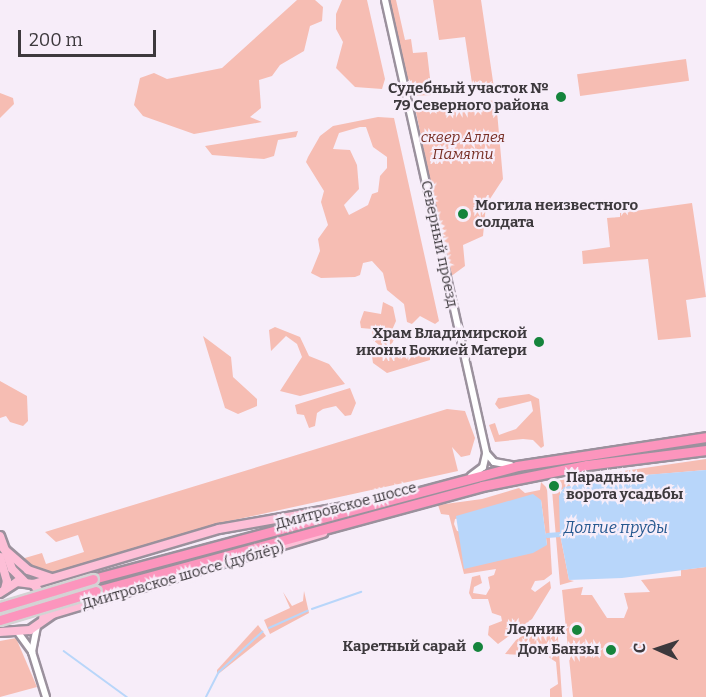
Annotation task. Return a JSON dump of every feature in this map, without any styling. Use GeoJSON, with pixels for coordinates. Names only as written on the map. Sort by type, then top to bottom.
{"type":"FeatureCollection","features":[{"type":"Feature","properties":{"kind":"highway","name":"Дмитровское шоссе"},"geometry":{"type":"LineString","coordinates":[[0,607],[93,579],[469,477],[517,466],[706,438]]}},
{"type":"Feature","properties":{"kind":"highway","name":"Дмитровское шоссе"},"geometry":{"type":"LineString","coordinates":[[0,619],[369,516],[547,472],[706,450]]}},
{"type":"Feature","properties":{"kind":"main road","name":"Дмитровское шоссе (дублёр)"},"geometry":{"type":"LineString","coordinates":[[2,592],[219,529],[369,503]]}},
{"type":"Feature","properties":{"kind":"main road","name":"Дмитровское шоссе (дублёр)"},"geometry":{"type":"LineString","coordinates":[[43,620],[303,540],[369,516]]}},
{"type":"Feature","properties":{"kind":"main road"},"geometry":{"type":"LineString","coordinates":[[0,536],[7,581],[2,592]]}},
{"type":"Feature","properties":{"kind":"main road"},"geometry":{"type":"LineString","coordinates":[[2,553],[28,570],[54,578]]}},
{"type":"Feature","properties":{"kind":"main road"},"geometry":{"type":"LineString","coordinates":[[0,632],[37,627],[43,620],[45,598],[12,569],[2,553]]}},
{"type":"Feature","properties":{"kind":"main road"},"geometry":{"type":"LineString","coordinates":[[0,619],[16,631]]}},
{"type":"Feature","properties":{"kind":"street","name":"Северный проезд"},"geometry":{"type":"LineString","coordinates":[[385,0],[486,453]]}},
{"type":"Feature","properties":{"kind":"street"},"geometry":{"type":"LineString","coordinates":[[486,453],[497,463],[517,466]]}},
{"type":"Feature","properties":{"kind":"street"},"geometry":{"type":"LineString","coordinates":[[469,477],[483,467],[486,453]]}},
{"type":"Feature","properties":{"kind":"street"},"geometry":{"type":"LineString","coordinates":[[32,652],[37,627]]}},
{"type":"Feature","properties":{"kind":"street"},"geometry":{"type":"LineString","coordinates":[[16,631],[32,652],[46,697]]}},
{"type":"Feature","properties":{"kind":"green space"},"geometry":{"type":"Polygon","coordinates":[[[297,0],[315,0],[323,7],[322,21],[310,26],[304,51],[280,65],[272,76],[259,80],[261,108],[250,117],[262,122],[194,134],[143,116],[134,105],[140,78],[154,73],[167,79],[222,68],[297,0]]]}},
{"type":"Feature","properties":{"kind":"green space"},"geometry":{"type":"Polygon","coordinates":[[[342,0],[367,0],[385,79],[382,89],[355,87],[336,68],[343,42],[336,29],[336,14],[342,0]]]}},
{"type":"Feature","properties":{"kind":"green space"},"geometry":{"type":"Polygon","coordinates":[[[388,0],[396,0],[405,40],[411,39],[413,53],[427,52],[432,95],[409,96],[388,0]]]}},
{"type":"Feature","properties":{"kind":"green space"},"geometry":{"type":"Polygon","coordinates":[[[433,0],[481,0],[494,88],[473,90],[465,37],[439,40],[433,0]]]}},
{"type":"Feature","properties":{"kind":"green space"},"geometry":{"type":"Polygon","coordinates":[[[686,59],[689,81],[580,96],[577,74],[686,59]]]}},
{"type":"Feature","properties":{"kind":"green space"},"geometry":{"type":"Polygon","coordinates":[[[0,93],[13,98],[14,104],[0,118],[0,93]]]}},
{"type":"Feature","properties":{"kind":"green space","name":"сквер Аллея Памяти"},"geometry":{"type":"Polygon","coordinates":[[[496,100],[503,179],[486,205],[483,236],[463,245],[465,266],[450,277],[416,112],[496,100]]]}},
{"type":"Feature","properties":{"kind":"green space"},"geometry":{"type":"Polygon","coordinates":[[[378,117],[394,118],[439,321],[435,324],[420,316],[412,324],[407,322],[404,304],[387,290],[383,273],[372,261],[363,263],[360,275],[355,277],[321,278],[311,273],[320,251],[318,239],[328,225],[321,202],[324,191],[306,162],[320,136],[333,126],[378,117]],[[366,127],[339,133],[333,149],[350,150],[357,165],[359,189],[344,205],[349,215],[368,205],[372,194],[378,192],[380,176],[387,168],[387,157],[373,147],[366,127]]]}},
{"type":"Feature","properties":{"kind":"green space"},"geometry":{"type":"Polygon","coordinates":[[[298,131],[296,137],[278,140],[274,156],[264,159],[212,155],[205,146],[298,131]]]}},
{"type":"Feature","properties":{"kind":"green space"},"geometry":{"type":"Polygon","coordinates":[[[692,203],[706,297],[686,300],[691,337],[658,340],[648,259],[583,264],[582,251],[610,247],[607,218],[620,217],[620,213],[692,203]]]}},
{"type":"Feature","properties":{"kind":"green space"},"geometry":{"type":"Polygon","coordinates":[[[383,302],[393,307],[396,321],[392,330],[394,341],[385,350],[373,340],[372,329],[361,328],[360,322],[364,311],[381,314],[383,302]]]}},
{"type":"Feature","properties":{"kind":"green space"},"geometry":{"type":"Polygon","coordinates":[[[275,327],[300,337],[309,356],[329,364],[345,384],[300,396],[280,391],[302,357],[297,344],[286,336],[271,351],[269,330],[275,327]]]}},
{"type":"Feature","properties":{"kind":"green space"},"geometry":{"type":"Polygon","coordinates":[[[203,336],[231,357],[233,377],[257,399],[257,406],[238,414],[225,408],[203,336]]]}},
{"type":"Feature","properties":{"kind":"green space"},"geometry":{"type":"Polygon","coordinates":[[[413,347],[432,355],[430,360],[387,373],[373,363],[372,357],[397,356],[413,347]]]}},
{"type":"Feature","properties":{"kind":"green space"},"geometry":{"type":"Polygon","coordinates":[[[0,381],[27,396],[28,421],[23,426],[10,422],[6,416],[0,418],[0,381]]]}},
{"type":"Feature","properties":{"kind":"green space"},"geometry":{"type":"Polygon","coordinates":[[[350,388],[356,403],[351,415],[345,416],[336,406],[323,409],[317,413],[315,426],[309,428],[304,415],[297,414],[295,405],[350,388]]]}},
{"type":"Feature","properties":{"kind":"green space"},"geometry":{"type":"Polygon","coordinates":[[[529,394],[539,399],[544,446],[541,448],[533,440],[523,439],[495,442],[489,425],[495,423],[499,435],[516,429],[533,411],[531,401],[499,409],[495,404],[498,398],[529,394]]]}},
{"type":"Feature","properties":{"kind":"green space"},"geometry":{"type":"Polygon","coordinates":[[[447,409],[465,411],[475,438],[470,455],[461,457],[452,447],[458,471],[225,522],[47,574],[18,560],[42,553],[46,564],[84,552],[78,535],[56,542],[45,532],[447,409]]]}},
{"type":"Feature","properties":{"kind":"green space"},"geometry":{"type":"Polygon","coordinates":[[[706,459],[706,470],[600,479],[560,490],[560,534],[569,580],[574,581],[560,585],[552,490],[555,481],[706,459]]]}},
{"type":"Feature","properties":{"kind":"green space"},"geometry":{"type":"Polygon","coordinates":[[[541,482],[547,488],[552,574],[544,580],[535,581],[531,589],[535,592],[550,581],[551,588],[532,619],[498,644],[488,635],[489,626],[502,621],[501,616],[492,613],[488,599],[472,599],[469,593],[472,577],[480,575],[482,583],[474,587],[473,593],[486,595],[490,588],[488,577],[494,575],[496,569],[464,574],[449,515],[441,514],[438,505],[482,499],[519,488],[525,493],[540,490],[541,482]],[[541,500],[455,519],[454,524],[457,531],[547,545],[541,500]]]}},
{"type":"Feature","properties":{"kind":"green space"},"geometry":{"type":"Polygon","coordinates":[[[706,567],[706,697],[573,697],[562,590],[583,587],[581,595],[592,595],[607,618],[624,618],[628,608],[624,593],[650,592],[641,580],[681,576],[681,570],[706,567]]]}},
{"type":"Feature","properties":{"kind":"green space"},"geometry":{"type":"Polygon","coordinates":[[[304,591],[309,613],[270,634],[264,620],[290,608],[283,592],[292,606],[303,601],[304,591]]]}},
{"type":"Feature","properties":{"kind":"green space"},"geometry":{"type":"Polygon","coordinates":[[[557,623],[562,697],[550,697],[550,689],[558,684],[556,662],[536,649],[523,655],[505,654],[516,640],[527,633],[537,634],[557,623]]]}},
{"type":"Feature","properties":{"kind":"green space"},"geometry":{"type":"Polygon","coordinates":[[[258,625],[266,636],[217,675],[217,670],[258,625]]]}},
{"type":"Feature","properties":{"kind":"green space"},"geometry":{"type":"Polygon","coordinates":[[[16,638],[37,687],[0,697],[0,641],[16,638]]]}},
{"type":"Feature","properties":{"kind":"water","name":"Долгие пруды"},"geometry":{"type":"Polygon","coordinates":[[[706,470],[706,567],[622,578],[569,580],[560,534],[559,496],[564,487],[620,477],[706,470]]]}},
{"type":"Feature","properties":{"kind":"water","name":"Долгие пруды"},"geometry":{"type":"Polygon","coordinates":[[[533,494],[541,500],[547,545],[533,553],[464,569],[456,516],[533,494]]]}},
{"type":"Feature","properties":{"kind":"waterway"},"geometry":{"type":"LineString","coordinates":[[547,535],[560,534]]}},
{"type":"Feature","properties":{"kind":"waterway"},"geometry":{"type":"LineString","coordinates":[[312,609],[361,592]]}},
{"type":"Feature","properties":{"kind":"waterway"},"geometry":{"type":"LineString","coordinates":[[269,628],[307,611]]}},
{"type":"Feature","properties":{"kind":"waterway"},"geometry":{"type":"LineString","coordinates":[[206,697],[219,672],[262,632]]}},
{"type":"Feature","properties":{"kind":"waterway"},"geometry":{"type":"LineString","coordinates":[[64,651],[127,697]]}},
{"type":"Feature","properties":{"kind":"place","name":"Судебный участок № 79 Северного района"},"geometry":{"type":"Point","coordinates":[561,97]}},
{"type":"Feature","properties":{"kind":"place","name":"Могила неизвестного солдата"},"geometry":{"type":"Point","coordinates":[463,214]}},
{"type":"Feature","properties":{"kind":"place","name":"Храм Владимирской иконы Божией Матери"},"geometry":{"type":"Point","coordinates":[539,342]}},
{"type":"Feature","properties":{"kind":"place","name":"Парадные ворота усадьбы"},"geometry":{"type":"Point","coordinates":[554,486]}},
{"type":"Feature","properties":{"kind":"place","name":"Ледник"},"geometry":{"type":"Point","coordinates":[577,630]}},
{"type":"Feature","properties":{"kind":"place","name":"Каретный сарай"},"geometry":{"type":"Point","coordinates":[478,647]}},
{"type":"Feature","properties":{"kind":"place","name":"Дом Банзы"},"geometry":{"type":"Point","coordinates":[611,650]}}]}
